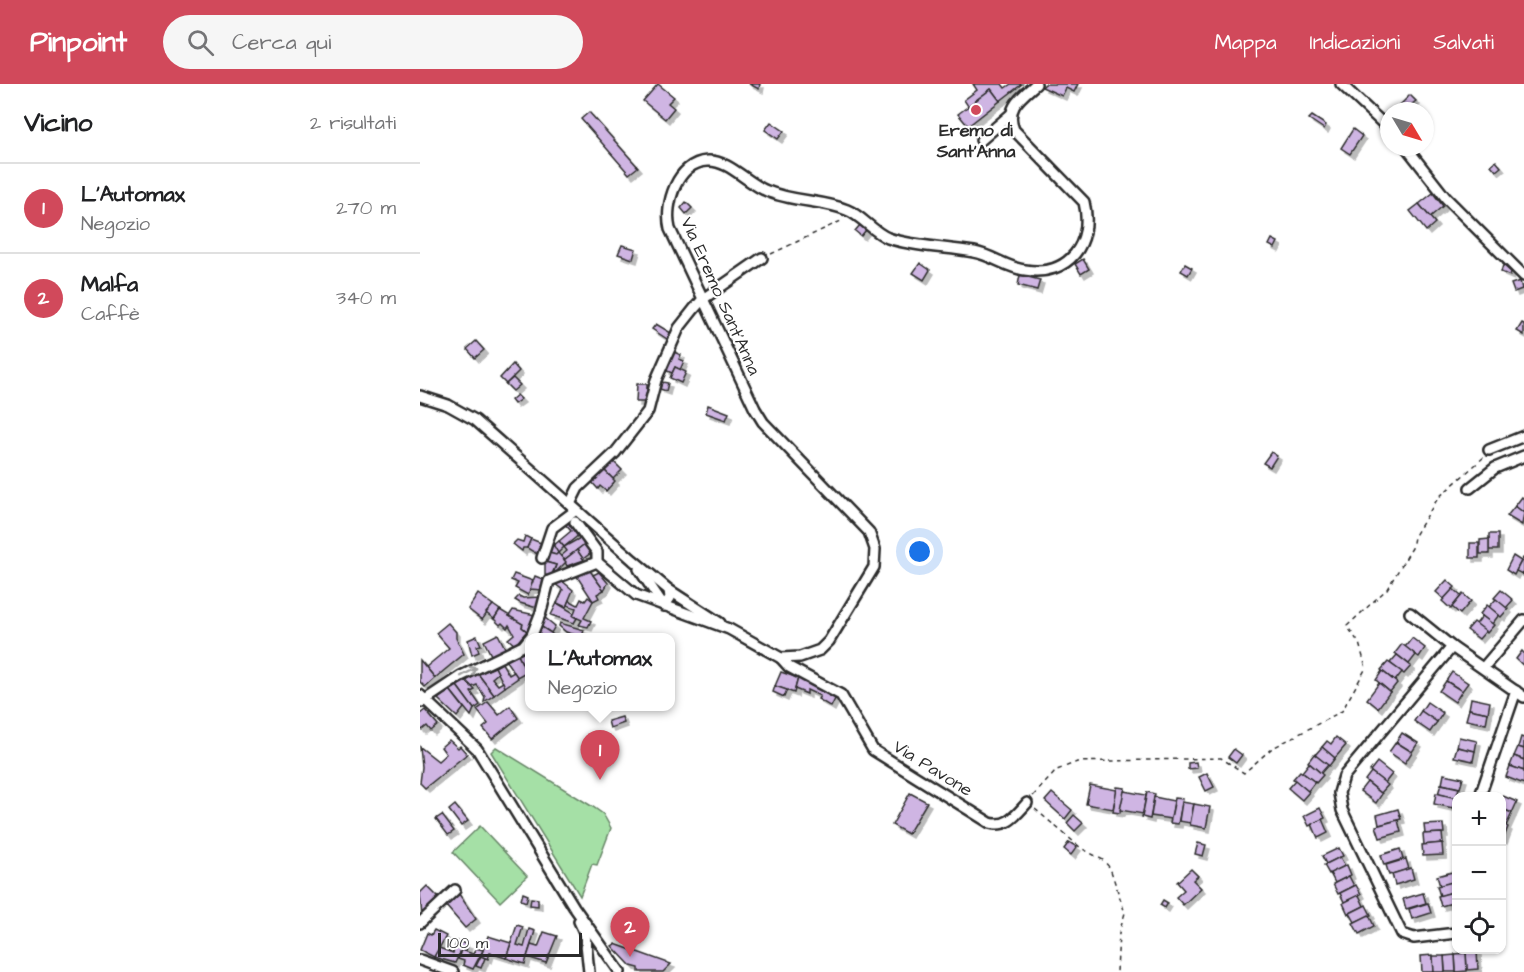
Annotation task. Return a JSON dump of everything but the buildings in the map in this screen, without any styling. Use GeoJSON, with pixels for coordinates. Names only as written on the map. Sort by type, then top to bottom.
{"type":"FeatureCollection","features":[{"type":"Feature","properties":{"kind":"street"},"geometry":{"type":"LineString","coordinates":[[981,141],[1010,115],[1017,101],[1036,84]]}},
{"type":"Feature","properties":{"kind":"street"},"geometry":{"type":"LineString","coordinates":[[1341,84],[1380,121]]}},
{"type":"Feature","properties":{"kind":"street","name":"Via Eremo Sant'Anna"},"geometry":{"type":"LineString","coordinates":[[782,658],[810,655],[829,641],[874,567],[874,541],[869,532],[763,422],[703,299],[668,219],[667,206],[676,185],[687,169],[697,163],[717,162],[789,200],[846,209],[887,238],[977,253],[1026,271],[1037,271],[1068,261],[1084,242],[1088,230],[1084,202],[1014,130],[1010,115]]}},
{"type":"Feature","properties":{"kind":"street"},"geometry":{"type":"LineString","coordinates":[[1413,156],[1446,198],[1524,276]]}},
{"type":"Feature","properties":{"kind":"street"},"geometry":{"type":"LineString","coordinates":[[542,558],[552,528],[573,507],[578,488],[615,453],[648,411],[656,380],[680,328],[703,299],[762,258]]}},
{"type":"Feature","properties":{"kind":"street"},"geometry":{"type":"LineString","coordinates":[[420,396],[448,405],[475,420],[669,590],[729,629],[782,658]]}},
{"type":"Feature","properties":{"kind":"street"},"geometry":{"type":"LineString","coordinates":[[1489,450],[1524,436]]}},
{"type":"Feature","properties":{"kind":"street"},"geometry":{"type":"LineString","coordinates":[[1470,488],[1495,468],[1524,456]]}},
{"type":"Feature","properties":{"kind":"street"},"geometry":{"type":"LineString","coordinates":[[575,522],[597,552],[597,562],[627,591],[729,629]]}},
{"type":"Feature","properties":{"kind":"street"},"geometry":{"type":"LineString","coordinates":[[633,560],[664,606]]}},
{"type":"Feature","properties":{"kind":"street"},"geometry":{"type":"LineString","coordinates":[[533,633],[549,581],[597,562]]}},
{"type":"Feature","properties":{"kind":"street"},"geometry":{"type":"LineString","coordinates":[[664,606],[670,598],[669,590]]}},
{"type":"Feature","properties":{"kind":"street"},"geometry":{"type":"LineString","coordinates":[[1410,613],[1452,647],[1520,694],[1482,792]]}},
{"type":"Feature","properties":{"kind":"street"},"geometry":{"type":"LineString","coordinates":[[1483,669],[1524,620]]}},
{"type":"Feature","properties":{"kind":"street"},"geometry":{"type":"LineString","coordinates":[[525,644],[422,699],[477,749],[574,907],[610,961],[620,972]]}},
{"type":"Feature","properties":{"kind":"street"},"geometry":{"type":"LineString","coordinates":[[1452,647],[1344,776],[1339,794],[1341,810],[1402,934],[1414,938],[1452,933]]}},
{"type":"Feature","properties":{"kind":"street","name":"Via Pavone"},"geometry":{"type":"LineString","coordinates":[[782,658],[789,667],[841,695],[873,750],[990,823],[999,826],[1005,824],[1027,803]]}},
{"type":"Feature","properties":{"kind":"street"},"geometry":{"type":"LineString","coordinates":[[420,923],[455,890]]}},
{"type":"Feature","properties":{"kind":"street"},"geometry":{"type":"LineString","coordinates":[[574,907],[585,934],[589,972]]}},
{"type":"Feature","properties":{"kind":"street"},"geometry":{"type":"LineString","coordinates":[[420,960],[453,972]]}},
{"type":"Feature","properties":{"kind":"street"},"geometry":{"type":"LineString","coordinates":[[604,972],[610,961]]}},
{"type":"Feature","properties":{"kind":"path"},"geometry":{"type":"LineString","coordinates":[[762,258],[855,214]]}},
{"type":"Feature","properties":{"kind":"path"},"geometry":{"type":"LineString","coordinates":[[1117,972],[1119,933],[1125,913],[1110,868],[1103,860],[1081,848],[1027,803],[1057,770],[1077,762],[1221,758],[1244,773],[1271,749],[1342,711],[1366,668],[1359,643],[1347,626],[1387,589],[1412,548],[1414,537],[1437,498],[1477,465],[1489,450]]}},
{"type":"Feature","properties":{"kind":"green space"},"geometry":{"type":"Polygon","coordinates":[[[496,747],[603,814],[611,828],[597,865],[592,864],[580,896],[491,752],[496,747]]]}},
{"type":"Feature","properties":{"kind":"green space"},"geometry":{"type":"Polygon","coordinates":[[[480,826],[527,876],[500,902],[453,852],[480,826]]]}},
{"type":"Feature","properties":{"kind":"place","name":"Eremo di Sant'Anna"},"geometry":{"type":"Point","coordinates":[976,110]}},
{"type":"Feature","properties":{"kind":"place","name":"L'Automax"},"geometry":{"type":"Point","coordinates":[600,780]}},
{"type":"Feature","properties":{"kind":"place","name":"Malfa"},"geometry":{"type":"Point","coordinates":[630,957]}}]}
